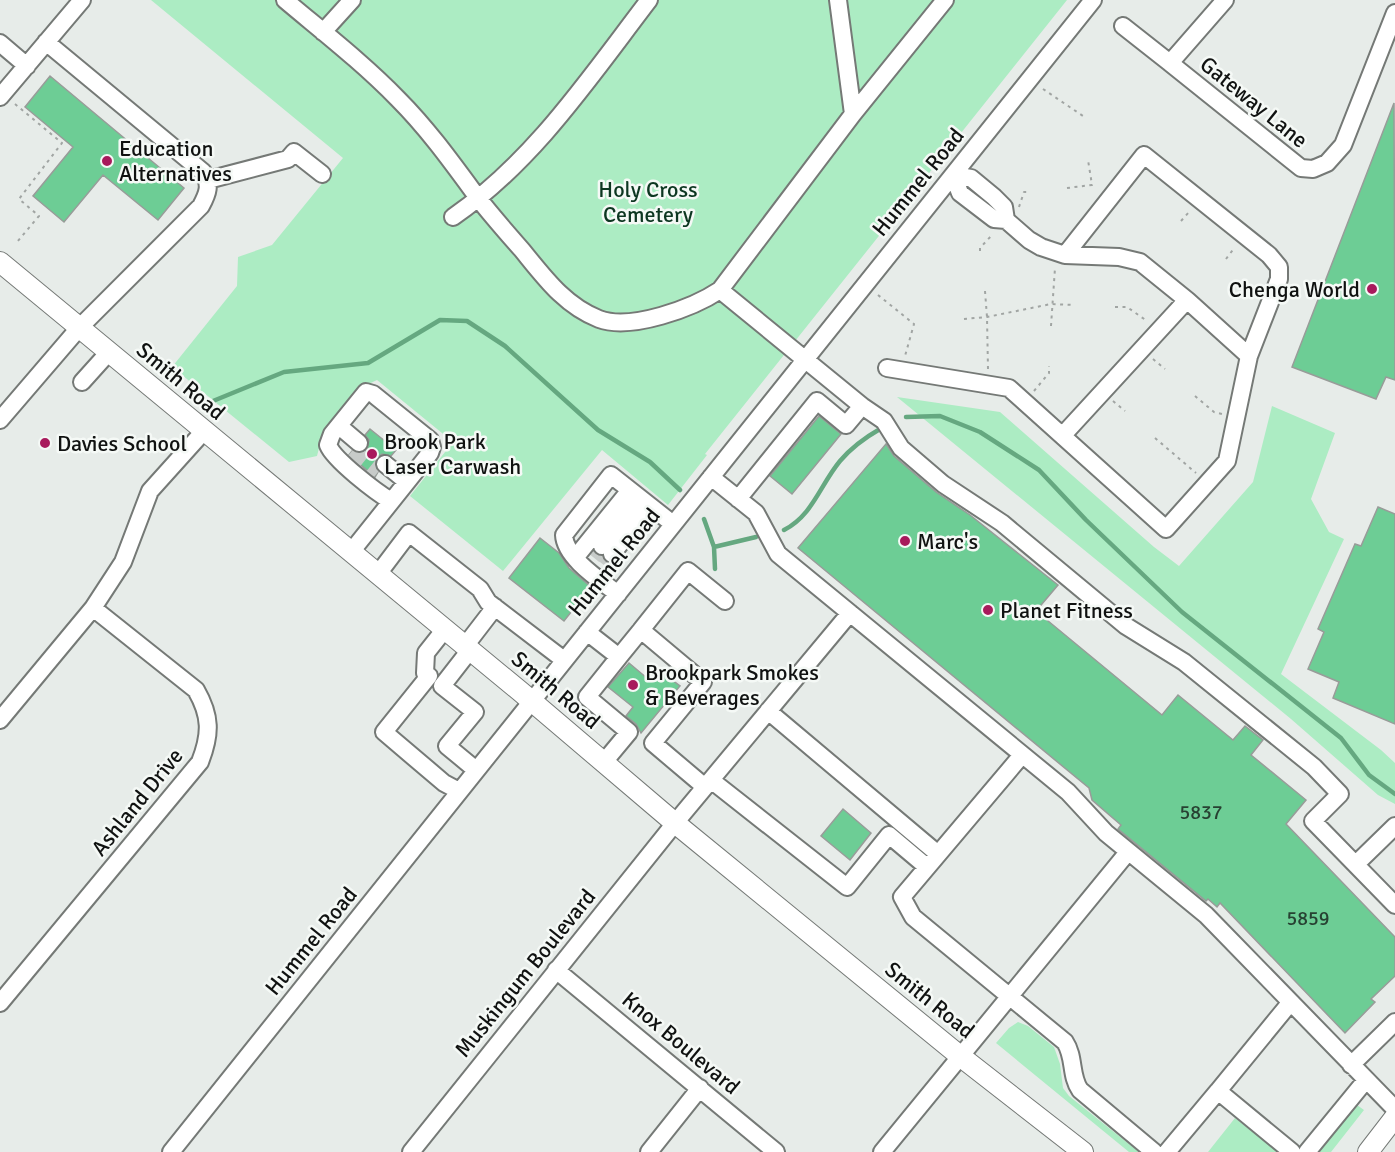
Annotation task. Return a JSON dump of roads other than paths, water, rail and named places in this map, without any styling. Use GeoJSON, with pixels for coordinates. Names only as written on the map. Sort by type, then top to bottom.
{"type":"FeatureCollection","features":[{"type":"Feature","properties":{"kind":"main road","name":"Smith Road"},"geometry":{"type":"LineString","coordinates":[[0,262],[532,701],[675,823],[960,1056],[1083,1152]]}},
{"type":"Feature","properties":{"kind":"main road"},"geometry":{"type":"LineString","coordinates":[[1372,1150],[1395,1117]]}},
{"type":"Feature","properties":{"kind":"street"},"geometry":{"type":"LineString","coordinates":[[1,95],[82,0]]}},
{"type":"Feature","properties":{"kind":"street"},"geometry":{"type":"LineString","coordinates":[[285,0],[399,99],[449,157],[479,199],[547,282],[578,308],[601,320],[630,321],[662,316],[706,299],[720,290],[853,114],[945,0]]}},
{"type":"Feature","properties":{"kind":"street"},"geometry":{"type":"LineString","coordinates":[[323,32],[352,0]]}},
{"type":"Feature","properties":{"kind":"street"},"geometry":{"type":"LineString","coordinates":[[453,217],[479,199],[544,136],[649,0]]}},
{"type":"Feature","properties":{"kind":"street"},"geometry":{"type":"LineString","coordinates":[[838,0],[853,114]]}},
{"type":"Feature","properties":{"kind":"street","name":"Hummel Road"},"geometry":{"type":"LineString","coordinates":[[171,1152],[1093,0]]}},
{"type":"Feature","properties":{"kind":"street","name":"Gateway Lane"},"geometry":{"type":"LineString","coordinates":[[1170,63],[1225,0]]}},
{"type":"Feature","properties":{"kind":"street","name":"Gateway Lane"},"geometry":{"type":"LineString","coordinates":[[1123,26],[1301,168],[1313,169],[1327,163],[1343,145],[1395,14]]}},
{"type":"Feature","properties":{"kind":"street"},"geometry":{"type":"LineString","coordinates":[[0,420],[79,328],[201,206],[208,192],[208,180],[195,165],[46,42]]}},
{"type":"Feature","properties":{"kind":"street"},"geometry":{"type":"LineString","coordinates":[[0,43],[27,66]]}},
{"type":"Feature","properties":{"kind":"street"},"geometry":{"type":"LineString","coordinates":[[208,180],[288,159],[294,152],[322,174]]}},
{"type":"Feature","properties":{"kind":"street"},"geometry":{"type":"LineString","coordinates":[[887,368],[1009,388],[1166,529],[1227,461],[1249,356],[1280,279],[1279,267],[1269,255],[1144,155],[1065,255]]}},
{"type":"Feature","properties":{"kind":"street"},"geometry":{"type":"LineString","coordinates":[[953,175],[971,178],[1004,207],[1006,220],[1041,247],[1065,255],[1119,256],[1130,259],[1152,271],[1249,356]]}},
{"type":"Feature","properties":{"kind":"street"},"geometry":{"type":"LineString","coordinates":[[720,290],[862,406],[884,421],[901,448],[943,484],[1002,523],[1126,626],[1184,662],[1314,767],[1340,794],[1313,821],[1395,905]]}},
{"type":"Feature","properties":{"kind":"street"},"geometry":{"type":"LineString","coordinates":[[1063,435],[1187,300]]}},
{"type":"Feature","properties":{"kind":"street"},"geometry":{"type":"LineString","coordinates":[[82,382],[109,352]]}},
{"type":"Feature","properties":{"kind":"street"},"geometry":{"type":"LineString","coordinates":[[351,552],[430,453],[432,447],[430,440],[373,394],[366,392],[335,430],[328,445],[334,455],[377,492],[399,490]]}},
{"type":"Feature","properties":{"kind":"street"},"geometry":{"type":"LineString","coordinates":[[738,499],[817,401],[846,425],[862,406]]}},
{"type":"Feature","properties":{"kind":"street"},"geometry":{"type":"LineString","coordinates":[[335,430],[356,447]]}},
{"type":"Feature","properties":{"kind":"street"},"geometry":{"type":"LineString","coordinates":[[0,720],[93,608],[123,562],[150,491],[204,431]]}},
{"type":"Feature","properties":{"kind":"street"},"geometry":{"type":"LineString","coordinates":[[382,468],[399,490]]}},
{"type":"Feature","properties":{"kind":"street"},"geometry":{"type":"LineString","coordinates":[[618,594],[594,559],[564,543],[564,535],[610,475],[673,524]]}},
{"type":"Feature","properties":{"kind":"street"},"geometry":{"type":"LineString","coordinates":[[711,477],[759,517],[778,554],[1068,792],[1106,833],[1206,915],[1395,1109]]}},
{"type":"Feature","properties":{"kind":"street"},"geometry":{"type":"LineString","coordinates":[[594,559],[640,499]]}},
{"type":"Feature","properties":{"kind":"street"},"geometry":{"type":"LineString","coordinates":[[594,559],[640,499]]}},
{"type":"Feature","properties":{"kind":"street"},"geometry":{"type":"LineString","coordinates":[[378,574],[409,533],[480,589],[495,607],[564,660]]}},
{"type":"Feature","properties":{"kind":"street"},"geometry":{"type":"LineString","coordinates":[[604,762],[629,732],[586,697],[688,571],[725,601]]}},
{"type":"Feature","properties":{"kind":"street"},"geometry":{"type":"LineString","coordinates":[[459,791],[444,783],[384,732],[467,648],[495,607]]}},
{"type":"Feature","properties":{"kind":"street","name":"Ashland Drive"},"geometry":{"type":"LineString","coordinates":[[0,1003],[200,762],[208,743],[208,722],[204,704],[196,690],[93,608]]}},
{"type":"Feature","properties":{"kind":"street","name":"Muskingum Boulevard"},"geometry":{"type":"LineString","coordinates":[[411,1152],[675,823],[850,613]]}},
{"type":"Feature","properties":{"kind":"street"},"geometry":{"type":"LineString","coordinates":[[445,629],[426,653],[425,673],[475,712],[447,746],[476,770]]}},
{"type":"Feature","properties":{"kind":"street"},"geometry":{"type":"LineString","coordinates":[[641,630],[703,682],[653,743],[847,887],[889,835],[933,861]]}},
{"type":"Feature","properties":{"kind":"street"},"geometry":{"type":"LineString","coordinates":[[587,632],[619,657]]}},
{"type":"Feature","properties":{"kind":"street"},"geometry":{"type":"LineString","coordinates":[[768,711],[933,861]]}},
{"type":"Feature","properties":{"kind":"street"},"geometry":{"type":"LineString","coordinates":[[1022,755],[902,897],[908,911],[1065,1042],[1071,1053],[1075,1080],[1080,1090],[1154,1152]]}},
{"type":"Feature","properties":{"kind":"street"},"geometry":{"type":"LineString","coordinates":[[1356,864],[1395,826]]}},
{"type":"Feature","properties":{"kind":"street"},"geometry":{"type":"LineString","coordinates":[[882,1152],[1128,852]]}},
{"type":"Feature","properties":{"kind":"street","name":"Knox Boulevard"},"geometry":{"type":"LineString","coordinates":[[556,970],[776,1152]]}},
{"type":"Feature","properties":{"kind":"street"},"geometry":{"type":"LineString","coordinates":[[1167,1152],[1290,1003]]}},
{"type":"Feature","properties":{"kind":"street"},"geometry":{"type":"LineString","coordinates":[[1351,1065],[1395,1022]]}},
{"type":"Feature","properties":{"kind":"street"},"geometry":{"type":"LineString","coordinates":[[1307,1152],[1366,1080]]}},
{"type":"Feature","properties":{"kind":"street"},"geometry":{"type":"LineString","coordinates":[[649,1152],[700,1088]]}},
{"type":"Feature","properties":{"kind":"street"},"geometry":{"type":"LineString","coordinates":[[1218,1091],[1292,1152]]}},
{"type":"Feature","properties":{"kind":"waterway"},"geometry":{"type":"LineString","coordinates":[[213,401],[284,372],[368,363],[440,320],[467,321],[505,346],[598,430],[650,462],[680,490]]}},
{"type":"Feature","properties":{"kind":"waterway"},"geometry":{"type":"LineString","coordinates":[[906,417],[940,416],[980,432],[1039,470],[1086,520],[1182,612],[1341,738],[1369,775],[1395,794]]}},
{"type":"Feature","properties":{"kind":"waterway"},"geometry":{"type":"LineString","coordinates":[[784,530],[794,524],[809,508],[844,456],[880,429]]}},
{"type":"Feature","properties":{"kind":"waterway"},"geometry":{"type":"LineString","coordinates":[[704,519],[714,547],[756,537]]}},
{"type":"Feature","properties":{"kind":"waterway"},"geometry":{"type":"LineString","coordinates":[[714,547],[715,569]]}},
{"type":"Feature","properties":{"kind":"tunnel"},"geometry":{"type":"LineString","coordinates":[[352,451],[378,472]]}},
{"type":"Feature","properties":{"kind":"tunnel"},"geometry":{"type":"LineString","coordinates":[[593,557],[602,546]]}},
{"type":"Feature","properties":{"kind":"tunnel"},"geometry":{"type":"LineString","coordinates":[[604,565],[612,554]]}},
{"type":"Feature","properties":{"kind":"place","name":"Education Alternatives"},"geometry":{"type":"Point","coordinates":[107,161]}},
{"type":"Feature","properties":{"kind":"place","name":"Chenga World"},"geometry":{"type":"Point","coordinates":[1372,289]}},
{"type":"Feature","properties":{"kind":"place","name":"Davies School"},"geometry":{"type":"Point","coordinates":[45,443]}},
{"type":"Feature","properties":{"kind":"place","name":"Brook Park Laser Carwash"},"geometry":{"type":"Point","coordinates":[372,454]}},
{"type":"Feature","properties":{"kind":"place","name":"Marc's"},"geometry":{"type":"Point","coordinates":[905,541]}},
{"type":"Feature","properties":{"kind":"place","name":"Planet Fitness"},"geometry":{"type":"Point","coordinates":[988,610]}},
{"type":"Feature","properties":{"kind":"place","name":"Brookpark Smokes & Beverages"},"geometry":{"type":"Point","coordinates":[633,685]}},
{"type":"Feature","properties":{"kind":"park label","name":"Holy Cross Cemetery"},"geometry":{"type":"Point","coordinates":[648,202]}}]}
